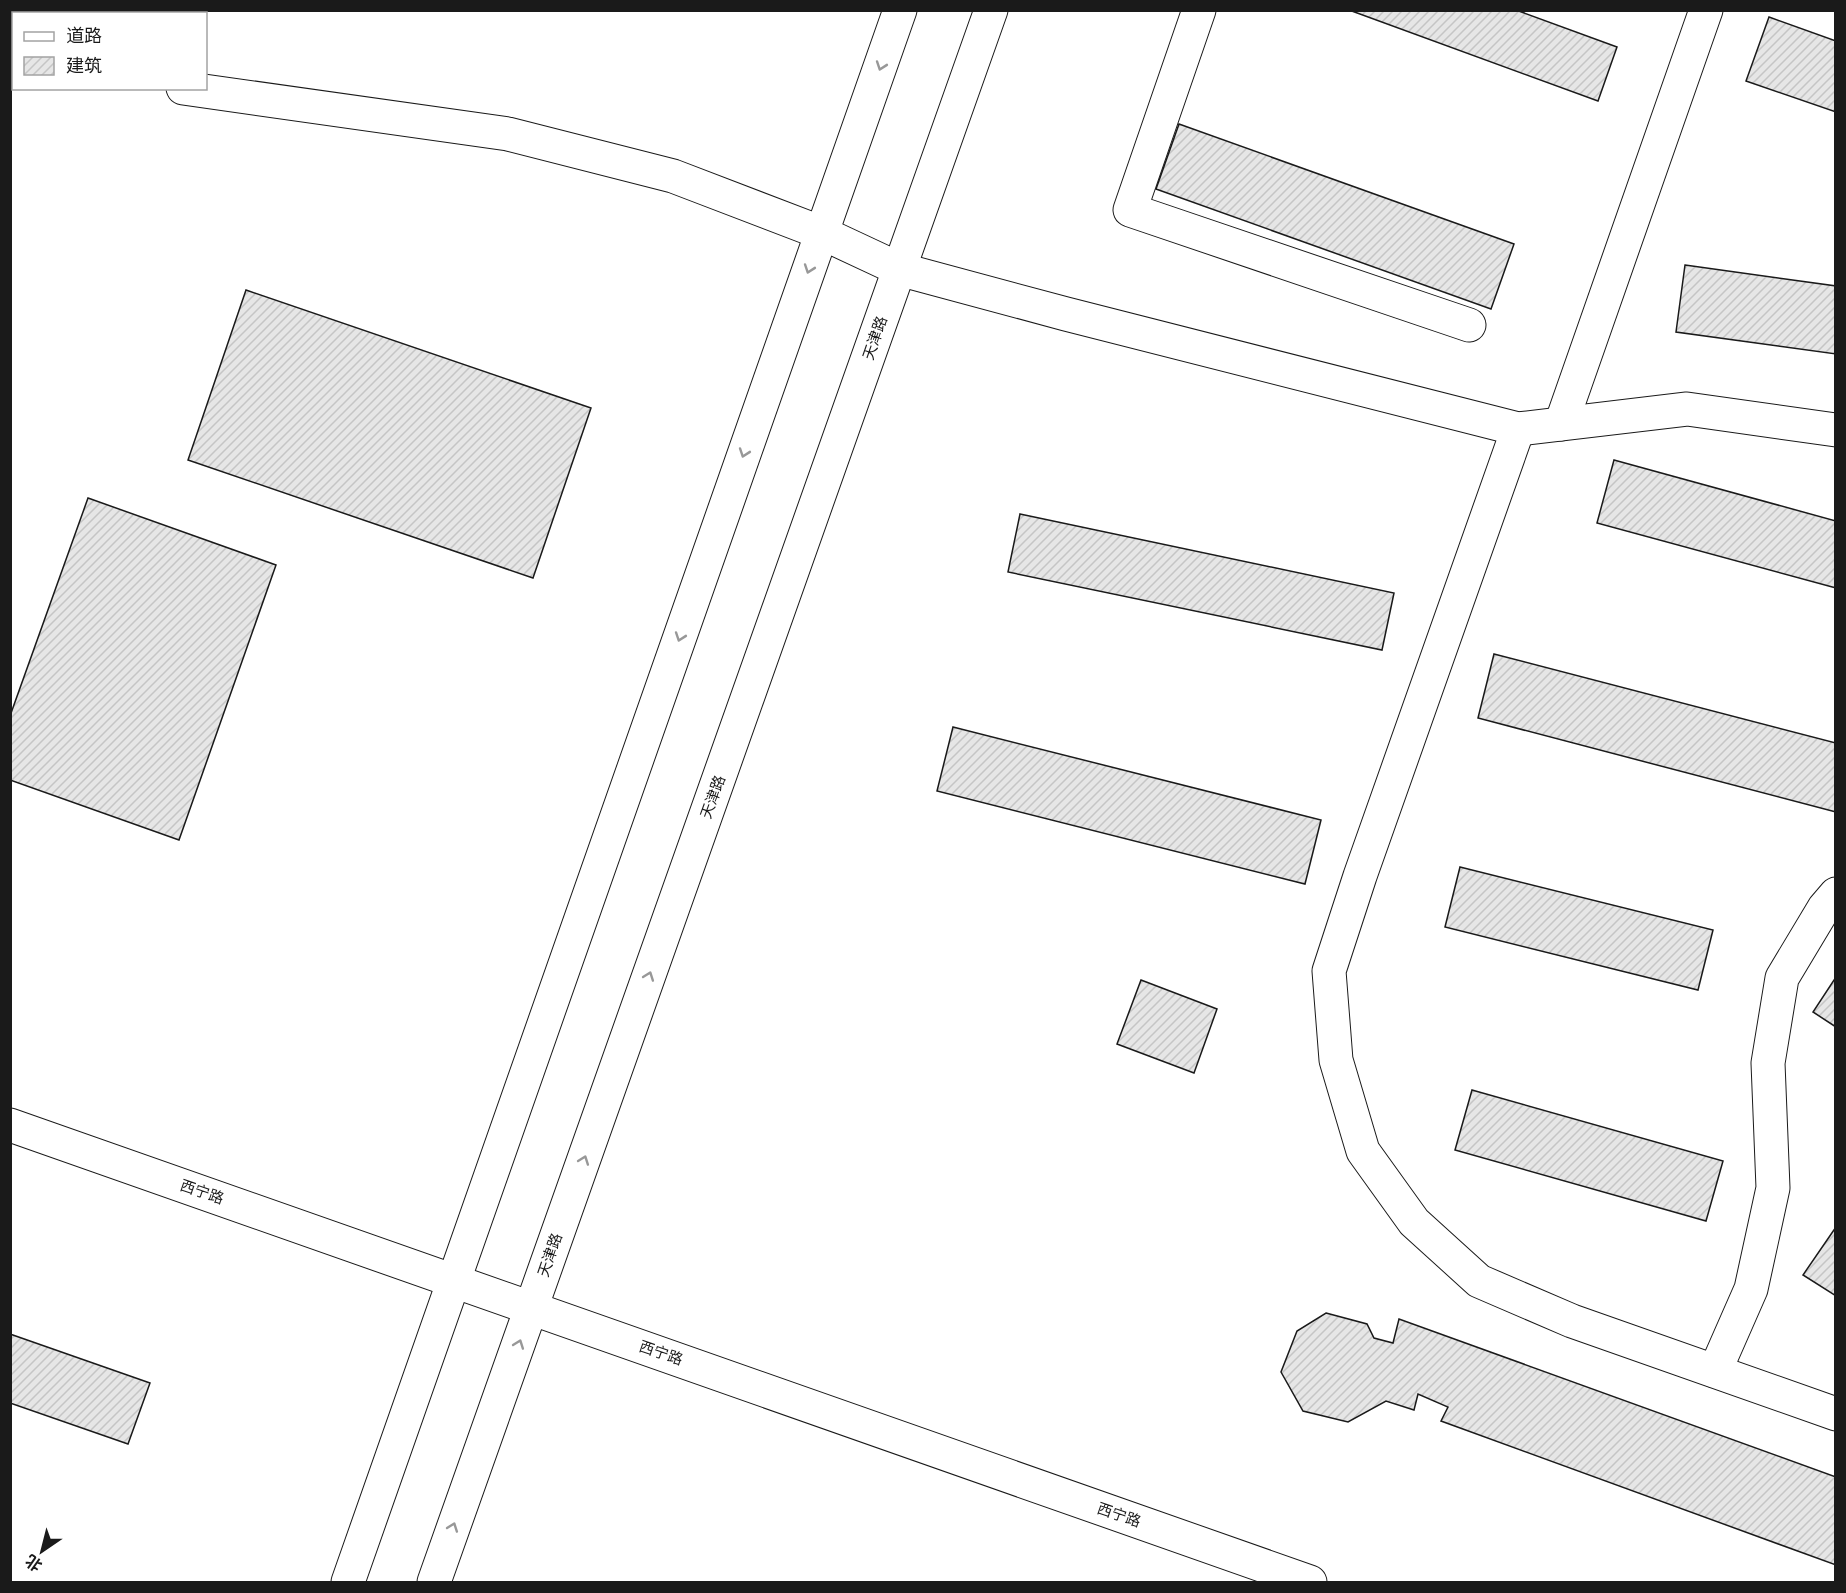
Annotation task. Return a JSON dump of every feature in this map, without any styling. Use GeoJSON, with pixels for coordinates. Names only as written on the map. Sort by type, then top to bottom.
{"type":"FeatureCollection","features":[{"type":"Feature","properties":{"kind":"street"},"geometry":{"type":"LineString","coordinates":[[348,1582],[900,10]]}},
{"type":"Feature","properties":{"kind":"street","name":"天津路"},"geometry":{"type":"LineString","coordinates":[[434,1582],[991,10]]}},
{"type":"Feature","properties":{"kind":"street"},"geometry":{"type":"LineString","coordinates":[[1198,10],[1130,210],[1469,325]]}},
{"type":"Feature","properties":{"kind":"street"},"geometry":{"type":"LineString","coordinates":[[1561,424],[1706,10]]}},
{"type":"Feature","properties":{"kind":"street"},"geometry":{"type":"LineString","coordinates":[[197,90],[508,134],[673,176],[822,233],[899,269],[1518,429],[1687,409],[1836,430]]}},
{"type":"Feature","properties":{"kind":"street"},"geometry":{"type":"LineString","coordinates":[[1518,429],[1360,876],[1329,971],[1336,1060],[1363,1151],[1414,1222],[1479,1281],[1572,1321],[1836,1414]]}},
{"type":"Feature","properties":{"kind":"street"},"geometry":{"type":"LineString","coordinates":[[1715,1371],[1751,1289],[1773,1188],[1768,1063],[1782,978],[1824,908],[1836,894]]}},
{"type":"Feature","properties":{"kind":"street","name":"西宁路"},"geometry":{"type":"LineString","coordinates":[[10,1125],[1310,1582]]}},
{"type":"Feature","properties":{"kind":"building"},"geometry":{"type":"Polygon","coordinates":[[[1349,10],[1516,10],[1617,47],[1598,101],[1349,10]]]}},
{"type":"Feature","properties":{"kind":"building"},"geometry":{"type":"Polygon","coordinates":[[[1769,17],[1836,41],[1836,112],[1746,81],[1769,17]]]}},
{"type":"Feature","properties":{"kind":"building"},"geometry":{"type":"Polygon","coordinates":[[[1179,124],[1514,244],[1491,309],[1156,189],[1179,124]]]}},
{"type":"Feature","properties":{"kind":"building"},"geometry":{"type":"Polygon","coordinates":[[[1685,265],[1836,286],[1836,354],[1676,332],[1685,265]]]}},
{"type":"Feature","properties":{"kind":"building"},"geometry":{"type":"Polygon","coordinates":[[[246,290],[591,408],[533,578],[188,460],[246,290]]]}},
{"type":"Feature","properties":{"kind":"building"},"geometry":{"type":"Polygon","coordinates":[[[1614,460],[1836,521],[1836,588],[1597,523],[1614,460]]]}},
{"type":"Feature","properties":{"kind":"building"},"geometry":{"type":"Polygon","coordinates":[[[88,498],[276,565],[179,840],[10,780],[10,716],[88,498]]]}},
{"type":"Feature","properties":{"kind":"building"},"geometry":{"type":"Polygon","coordinates":[[[1020,514],[1394,593],[1382,650],[1008,572],[1020,514]]]}},
{"type":"Feature","properties":{"kind":"building"},"geometry":{"type":"Polygon","coordinates":[[[1494,654],[1836,743],[1836,812],[1478,718],[1494,654]]]}},
{"type":"Feature","properties":{"kind":"building"},"geometry":{"type":"Polygon","coordinates":[[[953,727],[1321,820],[1305,884],[937,791],[953,727]]]}},
{"type":"Feature","properties":{"kind":"building"},"geometry":{"type":"Polygon","coordinates":[[[1460,867],[1713,930],[1698,990],[1445,927],[1460,867]]]}},
{"type":"Feature","properties":{"kind":"building"},"geometry":{"type":"Polygon","coordinates":[[[1836,977],[1836,1027],[1813,1012],[1836,977]]]}},
{"type":"Feature","properties":{"kind":"building"},"geometry":{"type":"Polygon","coordinates":[[[1141,980],[1217,1009],[1194,1073],[1117,1044],[1141,980]]]}},
{"type":"Feature","properties":{"kind":"building"},"geometry":{"type":"Polygon","coordinates":[[[1472,1090],[1723,1161],[1706,1221],[1455,1150],[1472,1090]]]}},
{"type":"Feature","properties":{"kind":"building"},"geometry":{"type":"Polygon","coordinates":[[[1836,1227],[1836,1296],[1803,1275],[1836,1227]]]}},
{"type":"Feature","properties":{"kind":"building"},"geometry":{"type":"Polygon","coordinates":[[[1326,1313],[1367,1324],[1374,1338],[1393,1343],[1399,1319],[1836,1477],[1836,1565],[1441,1421],[1448,1407],[1418,1394],[1414,1410],[1386,1401],[1348,1422],[1303,1411],[1281,1372],[1297,1331],[1326,1313]]]}},
{"type":"Feature","properties":{"kind":"building"},"geometry":{"type":"Polygon","coordinates":[[[10,1334],[150,1383],[128,1444],[10,1403],[10,1334]]]}}]}
